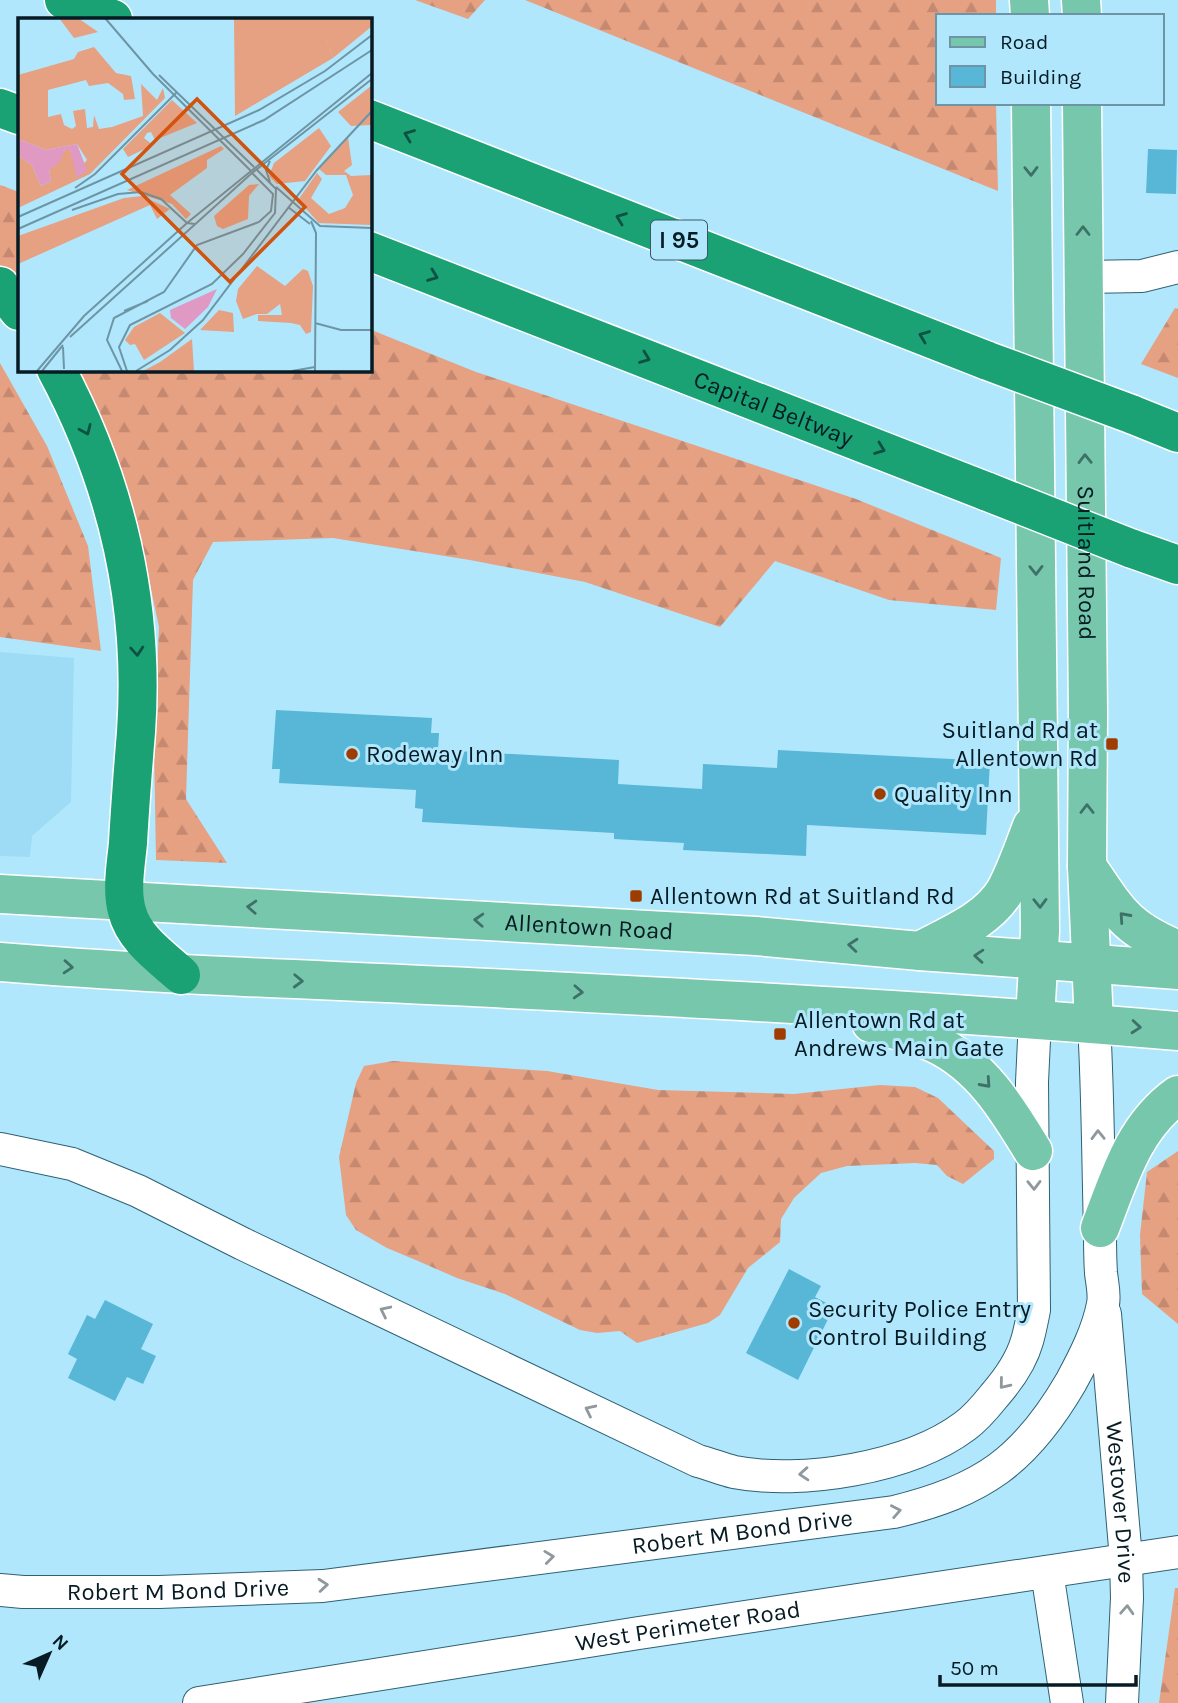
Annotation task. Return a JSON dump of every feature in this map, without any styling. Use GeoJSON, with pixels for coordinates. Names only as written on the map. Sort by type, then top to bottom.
{"type":"FeatureCollection","features":[{"type":"Feature","properties":{"kind":"highway"},"geometry":{"type":"LineString","coordinates":[[64,0],[110,18]]}},
{"type":"Feature","properties":{"kind":"highway"},"geometry":{"type":"LineString","coordinates":[[0,108],[18,115]]}},
{"type":"Feature","properties":{"kind":"highway","name":"I 95"},"geometry":{"type":"LineString","coordinates":[[371,120],[1178,433]]}},
{"type":"Feature","properties":{"kind":"highway","name":"Capital Beltway"},"geometry":{"type":"LineString","coordinates":[[371,252],[1178,565]]}},
{"type":"Feature","properties":{"kind":"highway"},"geometry":{"type":"LineString","coordinates":[[0,286],[18,310]]}},
{"type":"Feature","properties":{"kind":"highway"},"geometry":{"type":"LineString","coordinates":[[57,371],[101,466],[114,506],[131,594],[138,669],[138,705],[125,900],[134,928],[155,952],[181,975]]}},
{"type":"Feature","properties":{"kind":"main road","name":"Suitland Road"},"geometry":{"type":"LineString","coordinates":[[1031,105],[1039,811],[1035,1019]]}},
{"type":"Feature","properties":{"kind":"main road","name":"Suitland Road"},"geometry":{"type":"LineString","coordinates":[[1082,105],[1087,866],[1094,1024]]}},
{"type":"Feature","properties":{"kind":"main road"},"geometry":{"type":"LineString","coordinates":[[920,951],[981,917],[998,900],[1010,880],[1039,811]]}},
{"type":"Feature","properties":{"kind":"main road"},"geometry":{"type":"LineString","coordinates":[[1087,866],[1128,922],[1152,939],[1178,950]]}},
{"type":"Feature","properties":{"kind":"main road","name":"Allentown Road"},"geometry":{"type":"LineString","coordinates":[[0,894],[756,936],[1178,970]]}},
{"type":"Feature","properties":{"kind":"main road"},"geometry":{"type":"LineString","coordinates":[[0,962],[181,975],[816,1006],[1035,1019],[1178,1031]]}},
{"type":"Feature","properties":{"kind":"main road"},"geometry":{"type":"LineString","coordinates":[[816,1006],[932,1042],[961,1059],[974,1069],[998,1097],[1033,1151]]}},
{"type":"Feature","properties":{"kind":"main road"},"geometry":{"type":"LineString","coordinates":[[1100,1228],[1133,1146],[1154,1116],[1178,1095]]}},
{"type":"Feature","properties":{"kind":"street"},"geometry":{"type":"LineString","coordinates":[[1083,277],[1142,276],[1178,267]]}},
{"type":"Feature","properties":{"kind":"street","name":"Robert M Bond Drive"},"geometry":{"type":"LineString","coordinates":[[0,1149],[72,1164],[138,1191],[243,1244],[698,1461],[734,1471],[778,1476],[877,1465],[939,1442],[966,1426],[1010,1377],[1027,1342],[1034,1310],[1032,1082],[1035,1019]]}},
{"type":"Feature","properties":{"kind":"street","name":"Robert M Bond Drive"},"geometry":{"type":"LineString","coordinates":[[0,1590],[147,1593],[323,1586],[894,1512],[931,1503],[977,1484],[1034,1437],[1056,1408],[1078,1370],[1095,1332],[1104,1302],[1094,1024]]}},
{"type":"Feature","properties":{"kind":"street","name":"Westover Drive"},"geometry":{"type":"LineString","coordinates":[[1104,1302],[1126,1559],[1122,1703]]}},
{"type":"Feature","properties":{"kind":"street","name":"West Perimeter Road"},"geometry":{"type":"LineString","coordinates":[[199,1703],[1178,1552]]}},
{"type":"Feature","properties":{"kind":"street"},"geometry":{"type":"LineString","coordinates":[[1046,1572],[1067,1703]]}},
{"type":"Feature","properties":{"kind":"shaded area"},"geometry":{"type":"Polygon","coordinates":[[[0,652],[74,658],[71,802],[32,836],[30,857],[0,856],[0,652]]]}},
{"type":"Feature","properties":{"kind":"green space"},"geometry":{"type":"Polygon","coordinates":[[[415,0],[485,0],[468,19],[415,0]]]}},
{"type":"Feature","properties":{"kind":"green space"},"geometry":{"type":"Polygon","coordinates":[[[525,0],[996,0],[996,14],[936,14],[936,105],[996,105],[998,191],[525,0]]]}},
{"type":"Feature","properties":{"kind":"green space"},"geometry":{"type":"Polygon","coordinates":[[[0,185],[18,192],[18,293],[0,272],[0,185]]]}},
{"type":"Feature","properties":{"kind":"green space"},"geometry":{"type":"Polygon","coordinates":[[[1175,308],[1178,309],[1178,378],[1141,364],[1175,308]]]}},
{"type":"Feature","properties":{"kind":"green space"},"geometry":{"type":"Polygon","coordinates":[[[371,330],[476,372],[856,499],[1001,558],[996,610],[889,600],[775,561],[720,627],[585,582],[470,560],[333,538],[213,542],[193,580],[186,799],[227,863],[156,860],[154,746],[159,627],[138,527],[107,431],[70,371],[371,371],[371,330]]]}},
{"type":"Feature","properties":{"kind":"green space"},"geometry":{"type":"Polygon","coordinates":[[[0,363],[47,446],[88,546],[101,651],[0,637],[0,363]]]}},
{"type":"Feature","properties":{"kind":"green space"},"geometry":{"type":"Polygon","coordinates":[[[393,1061],[547,1071],[658,1090],[794,1094],[880,1085],[915,1087],[938,1098],[994,1151],[994,1159],[963,1184],[947,1176],[937,1165],[915,1163],[847,1166],[821,1173],[794,1198],[781,1219],[780,1242],[748,1268],[720,1315],[708,1323],[637,1343],[620,1331],[597,1333],[580,1330],[505,1294],[457,1278],[387,1248],[356,1230],[346,1215],[339,1157],[356,1083],[364,1066],[393,1061]]]}},
{"type":"Feature","properties":{"kind":"green space"},"geometry":{"type":"Polygon","coordinates":[[[1178,1151],[1178,1324],[1142,1294],[1140,1235],[1147,1172],[1178,1151]]]}},
{"type":"Feature","properties":{"kind":"green space"},"geometry":{"type":"Polygon","coordinates":[[[1175,1588],[1178,1588],[1178,1703],[1159,1703],[1175,1588]]]}},
{"type":"Feature","properties":{"kind":"building"},"geometry":{"type":"Polygon","coordinates":[[[1148,149],[1177,150],[1176,194],[1146,193],[1148,149]]]}},
{"type":"Feature","properties":{"kind":"building"},"geometry":{"type":"Polygon","coordinates":[[[276,710],[432,718],[431,733],[439,733],[438,750],[619,760],[618,784],[702,789],[703,764],[777,768],[778,750],[990,761],[986,835],[807,825],[806,856],[683,850],[684,843],[614,839],[614,833],[422,822],[423,809],[415,808],[416,790],[279,783],[280,769],[272,769],[276,710]]]}},
{"type":"Feature","properties":{"kind":"building","name":"Security Police Entry Control Building"},"geometry":{"type":"Polygon","coordinates":[[[789,1269],[821,1286],[815,1297],[834,1307],[798,1380],[746,1353],[789,1269]]]}},
{"type":"Feature","properties":{"kind":"building"},"geometry":{"type":"Polygon","coordinates":[[[105,1300],[153,1324],[141,1349],[156,1356],[143,1384],[127,1377],[115,1401],[68,1378],[77,1359],[68,1354],[87,1315],[95,1319],[105,1300]]]}},
{"type":"Feature","properties":{"kind":"place","name":"Suitland Rd at Allentown Rd"},"geometry":{"type":"Point","coordinates":[1112,744]}},
{"type":"Feature","properties":{"kind":"place","name":"Rodeway Inn"},"geometry":{"type":"Point","coordinates":[352,754]}},
{"type":"Feature","properties":{"kind":"place","name":"Quality Inn"},"geometry":{"type":"Point","coordinates":[880,794]}},
{"type":"Feature","properties":{"kind":"place","name":"Allentown Rd at Suitland Rd"},"geometry":{"type":"Point","coordinates":[636,896]}},
{"type":"Feature","properties":{"kind":"place","name":"Allentown Rd at Andrews Main Gate"},"geometry":{"type":"Point","coordinates":[780,1034]}},
{"type":"Feature","properties":{"kind":"place","name":"Security Police Entry Control Building"},"geometry":{"type":"Point","coordinates":[794,1323]}}]}
